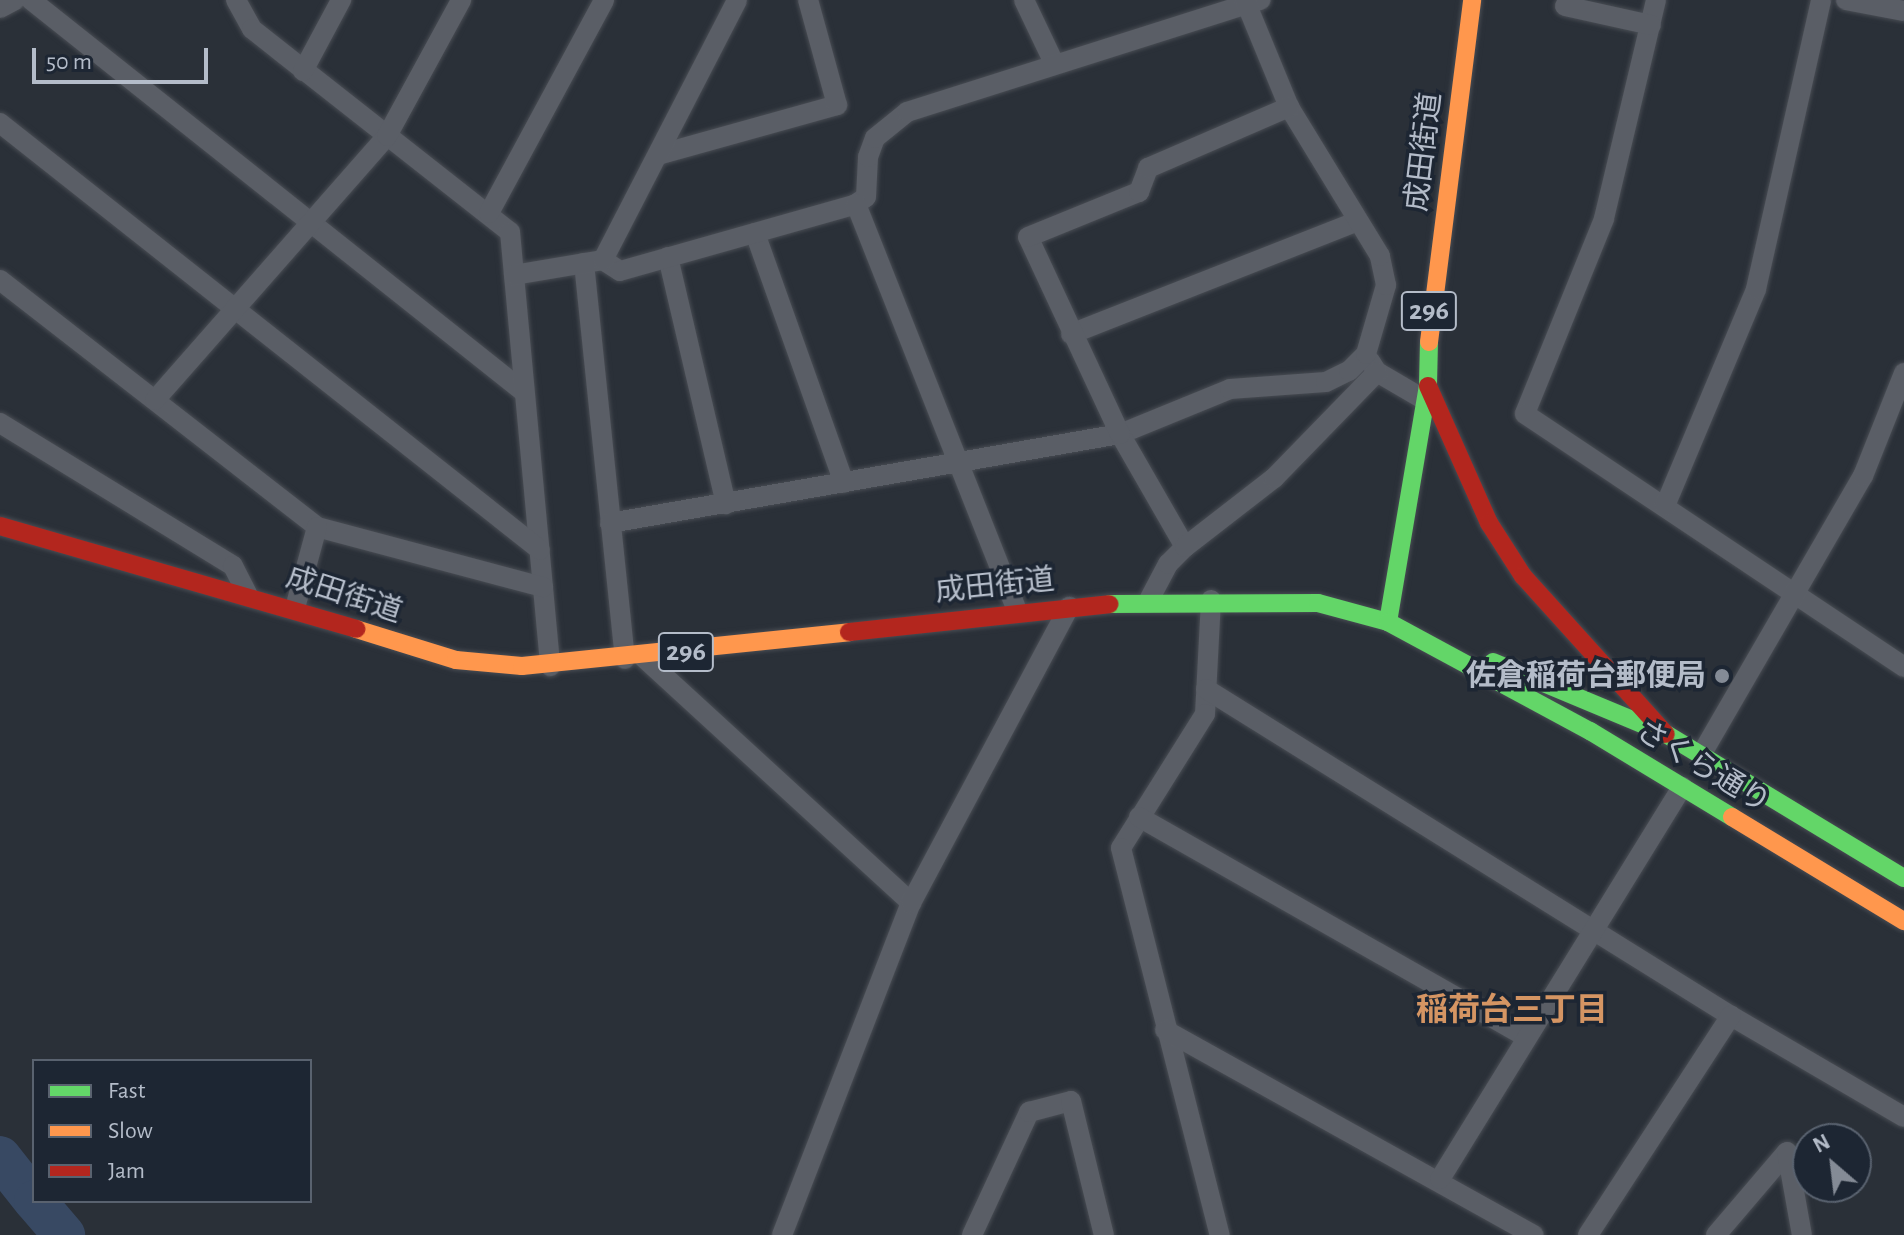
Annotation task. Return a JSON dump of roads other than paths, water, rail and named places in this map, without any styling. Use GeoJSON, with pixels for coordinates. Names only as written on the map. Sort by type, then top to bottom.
{"type":"FeatureCollection","features":[{"type":"Feature","properties":{"kind":"main road","name":"成田街道"},"geometry":{"type":"LineString","coordinates":[[0,526],[295,608],[456,660],[550,666],[1017,610],[1149,600],[1318,603],[1388,622],[1426,392],[1429,312],[1472,0]]}},
{"type":"Feature","properties":{"kind":"main road"},"geometry":{"type":"LineString","coordinates":[[1426,392],[1489,523],[1523,576],[1666,734]]}},
{"type":"Feature","properties":{"kind":"main road","name":"さくら通り"},"geometry":{"type":"LineString","coordinates":[[1388,622],[1609,706],[1666,734],[1904,878]]}},
{"type":"Feature","properties":{"kind":"main road","name":"さくら通り"},"geometry":{"type":"LineString","coordinates":[[1388,622],[1682,787],[1904,921]]}},
{"type":"Feature","properties":{"kind":"street"},"geometry":{"type":"LineString","coordinates":[[0,8],[15,0]]}},
{"type":"Feature","properties":{"kind":"street"},"geometry":{"type":"LineString","coordinates":[[31,0],[524,392]]}},
{"type":"Feature","properties":{"kind":"street"},"geometry":{"type":"LineString","coordinates":[[236,0],[252,29],[510,232],[550,666]]}},
{"type":"Feature","properties":{"kind":"street"},"geometry":{"type":"LineString","coordinates":[[303,71],[341,0]]}},
{"type":"Feature","properties":{"kind":"street"},"geometry":{"type":"LineString","coordinates":[[155,400],[387,136],[461,0]]}},
{"type":"Feature","properties":{"kind":"street"},"geometry":{"type":"LineString","coordinates":[[489,213],[604,0]]}},
{"type":"Feature","properties":{"kind":"street"},"geometry":{"type":"LineString","coordinates":[[737,0],[658,155],[594,262],[610,523],[634,658],[911,903]]}},
{"type":"Feature","properties":{"kind":"street"},"geometry":{"type":"LineString","coordinates":[[658,155],[837,105],[808,0]]}},
{"type":"Feature","properties":{"kind":"street"},"geometry":{"type":"LineString","coordinates":[[1024,0],[1054,63]]}},
{"type":"Feature","properties":{"kind":"street"},"geometry":{"type":"LineString","coordinates":[[1656,0],[1604,219],[1525,414],[1904,667]]}},
{"type":"Feature","properties":{"kind":"street"},"geometry":{"type":"LineString","coordinates":[[1665,506],[1756,289],[1821,0]]}},
{"type":"Feature","properties":{"kind":"street"},"geometry":{"type":"LineString","coordinates":[[1846,0],[1904,11]]}},
{"type":"Feature","properties":{"kind":"street"},"geometry":{"type":"LineString","coordinates":[[514,275],[594,262],[620,271],[856,204],[866,197],[868,157],[875,138],[907,112],[1251,2],[1289,107],[1356,222],[1380,256],[1386,285],[1366,354],[1326,382],[1230,389],[1120,434],[610,523]]}},
{"type":"Feature","properties":{"kind":"street"},"geometry":{"type":"LineString","coordinates":[[1565,6],[1651,25]]}},
{"type":"Feature","properties":{"kind":"street"},"geometry":{"type":"LineString","coordinates":[[1185,547],[1120,434],[1028,237],[1139,192],[1148,168],[1289,107]]}},
{"type":"Feature","properties":{"kind":"street"},"geometry":{"type":"LineString","coordinates":[[0,123],[540,550]]}},
{"type":"Feature","properties":{"kind":"street"},"geometry":{"type":"LineString","coordinates":[[856,204],[955,463],[1017,610]]}},
{"type":"Feature","properties":{"kind":"street"},"geometry":{"type":"LineString","coordinates":[[1071,334],[1356,222]]}},
{"type":"Feature","properties":{"kind":"street"},"geometry":{"type":"LineString","coordinates":[[755,233],[844,483]]}},
{"type":"Feature","properties":{"kind":"street"},"geometry":{"type":"LineString","coordinates":[[668,257],[726,504]]}},
{"type":"Feature","properties":{"kind":"street"},"geometry":{"type":"LineString","coordinates":[[0,280],[317,527],[543,587]]}},
{"type":"Feature","properties":{"kind":"street"},"geometry":{"type":"LineString","coordinates":[[1366,354],[1377,372],[1426,392]]}},
{"type":"Feature","properties":{"kind":"street"},"geometry":{"type":"LineString","coordinates":[[1149,600],[1168,564],[1185,547],[1274,478],[1377,372]]}},
{"type":"Feature","properties":{"kind":"street"},"geometry":{"type":"LineString","coordinates":[[1701,755],[1863,476],[1904,373]]}},
{"type":"Feature","properties":{"kind":"street"},"geometry":{"type":"LineString","coordinates":[[0,423],[233,566],[247,594]]}},
{"type":"Feature","properties":{"kind":"street"},"geometry":{"type":"LineString","coordinates":[[295,608],[317,527]]}},
{"type":"Feature","properties":{"kind":"street"},"geometry":{"type":"LineString","coordinates":[[1211,600],[1205,714],[1121,848],[1165,1030],[1220,1235]]}},
{"type":"Feature","properties":{"kind":"street"},"geometry":{"type":"LineString","coordinates":[[782,1235],[911,903],[1069,607]]}},
{"type":"Feature","properties":{"kind":"street"},"geometry":{"type":"LineString","coordinates":[[1206,689],[1731,1016],[1904,1117]]}},
{"type":"Feature","properties":{"kind":"street"},"geometry":{"type":"LineString","coordinates":[[1440,1179],[1682,787]]}},
{"type":"Feature","properties":{"kind":"street"},"geometry":{"type":"LineString","coordinates":[[1139,817],[1526,1037]]}},
{"type":"Feature","properties":{"kind":"street"},"geometry":{"type":"LineString","coordinates":[[1588,1235],[1731,1016]]}},
{"type":"Feature","properties":{"kind":"street"},"geometry":{"type":"LineString","coordinates":[[1165,1030],[1440,1179],[1534,1235]]}},
{"type":"Feature","properties":{"kind":"street"},"geometry":{"type":"LineString","coordinates":[[974,1233],[1029,1112],[1071,1101],[1104,1235]]}},
{"type":"Feature","properties":{"kind":"street"},"geometry":{"type":"LineString","coordinates":[[1716,1235],[1787,1152],[1802,1235]]}},
{"type":"Feature","properties":{"kind":"waterway"},"geometry":{"type":"LineString","coordinates":[[0,1157],[32,1197]]}},
{"type":"Feature","properties":{"kind":"waterway"},"geometry":{"type":"LineString","coordinates":[[37,1203],[64,1235]]}},
{"type":"Feature","properties":{"kind":"place","name":"佐倉稲荷台郵便局"},"geometry":{"type":"Point","coordinates":[1722,676]}},
{"type":"Feature","properties":{"kind":"district","name":"稲荷台三丁目"},"geometry":{"type":"Point","coordinates":[1512,1010]}}]}
